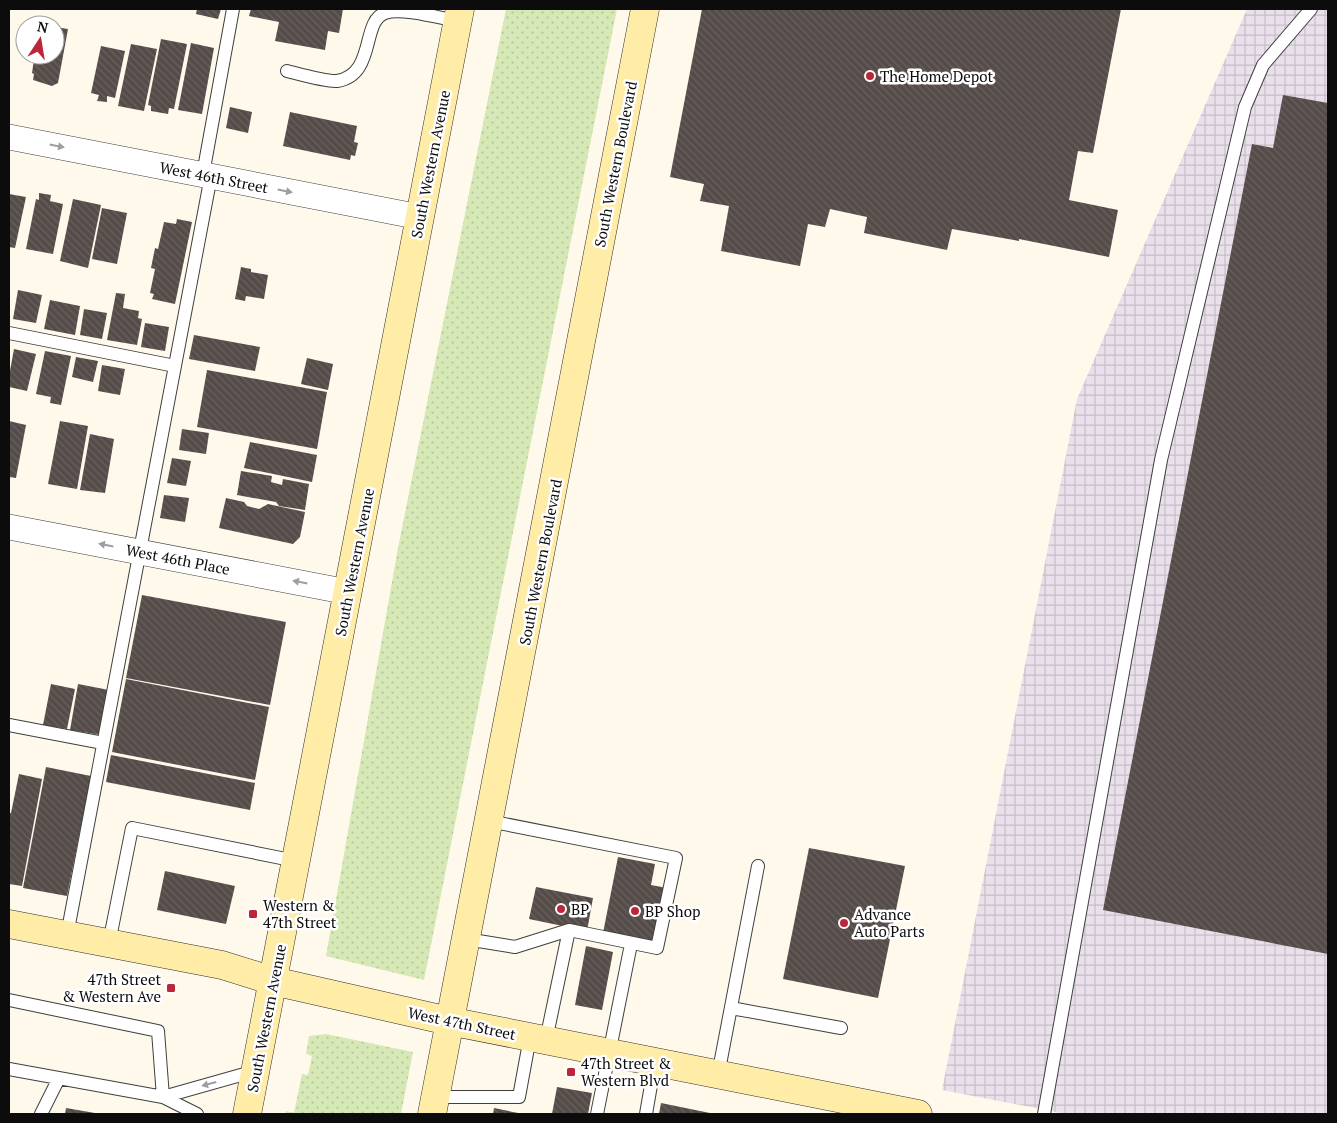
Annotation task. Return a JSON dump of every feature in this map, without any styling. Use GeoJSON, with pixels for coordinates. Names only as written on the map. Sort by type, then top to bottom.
{"type":"FeatureCollection","features":[{"type":"Feature","properties":{"kind":"main road","name":"South Western Boulevard"},"geometry":{"type":"LineString","coordinates":[[434,1106],[646,9]]}},
{"type":"Feature","properties":{"kind":"main road","name":"South Western Avenue"},"geometry":{"type":"LineString","coordinates":[[247,1114],[459,15]]}},
{"type":"Feature","properties":{"kind":"main road","name":"West 47th Street"},"geometry":{"type":"LineString","coordinates":[[9,924],[222,965],[273,981],[449,1021],[918,1114]]}},
{"type":"Feature","properties":{"kind":"street","name":"West 46th Street"},"geometry":{"type":"LineString","coordinates":[[9,137],[420,217]]}},
{"type":"Feature","properties":{"kind":"street","name":"West 46th Place"},"geometry":{"type":"LineString","coordinates":[[9,527],[348,592]]}},
{"type":"Feature","properties":{"kind":"lane"},"geometry":{"type":"LineString","coordinates":[[67,935],[174,366],[233,9]]}},
{"type":"Feature","properties":{"kind":"lane"},"geometry":{"type":"LineString","coordinates":[[1044,1114],[1161,460],[1245,107],[1263,65],[1311,9]]}},
{"type":"Feature","properties":{"kind":"lane"},"geometry":{"type":"LineString","coordinates":[[287,72],[336,81],[346,77],[358,68],[364,59],[374,21],[383,13],[395,10],[459,15]]}},
{"type":"Feature","properties":{"kind":"lane"},"geometry":{"type":"LineString","coordinates":[[9,333],[174,366]]}},
{"type":"Feature","properties":{"kind":"lane"},"geometry":{"type":"LineString","coordinates":[[9,726],[103,743]]}},
{"type":"Feature","properties":{"kind":"lane"},"geometry":{"type":"LineString","coordinates":[[466,939],[515,947],[569,930],[657,948],[676,858],[489,822]]}},
{"type":"Feature","properties":{"kind":"lane"},"geometry":{"type":"LineString","coordinates":[[109,944],[132,828],[296,861]]}},
{"type":"Feature","properties":{"kind":"lane"},"geometry":{"type":"LineString","coordinates":[[718,1075],[758,866]]}},
{"type":"Feature","properties":{"kind":"lane"},"geometry":{"type":"LineString","coordinates":[[434,1106],[520,1097],[569,930]]}},
{"type":"Feature","properties":{"kind":"lane"},"geometry":{"type":"LineString","coordinates":[[597,1114],[632,944]]}},
{"type":"Feature","properties":{"kind":"lane"},"geometry":{"type":"LineString","coordinates":[[9,1000],[158,1031],[163,1097]]}},
{"type":"Feature","properties":{"kind":"lane"},"geometry":{"type":"LineString","coordinates":[[731,1008],[841,1028]]}},
{"type":"Feature","properties":{"kind":"lane"},"geometry":{"type":"LineString","coordinates":[[646,1114],[655,1062]]}},
{"type":"Feature","properties":{"kind":"lane"},"geometry":{"type":"LineString","coordinates":[[9,1068],[163,1097],[197,1114]]}},
{"type":"Feature","properties":{"kind":"lane"},"geometry":{"type":"LineString","coordinates":[[163,1097],[256,1071]]}},
{"type":"Feature","properties":{"kind":"lane"},"geometry":{"type":"LineString","coordinates":[[41,1114],[59,1078]]}},
{"type":"Feature","properties":{"kind":"shaded area"},"geometry":{"type":"Polygon","coordinates":[[[1247,9],[1328,9],[1328,1114],[1066,1114],[942,1090],[1077,399],[1247,9]]]}},
{"type":"Feature","properties":{"kind":"green space"},"geometry":{"type":"Polygon","coordinates":[[[506,9],[617,9],[424,980],[326,956],[398,548],[506,9]]]}},
{"type":"Feature","properties":{"kind":"green space"},"geometry":{"type":"Polygon","coordinates":[[[326,1034],[413,1052],[401,1114],[285,1114],[286,1111],[294,1113],[302,1074],[308,1075],[312,1056],[306,1054],[309,1036],[326,1034]]]}},
{"type":"Feature","properties":{"kind":"building"},"geometry":{"type":"Polygon","coordinates":[[[197,9],[221,9],[218,19],[196,14],[197,9]]]}},
{"type":"Feature","properties":{"kind":"building"},"geometry":{"type":"Polygon","coordinates":[[[251,9],[343,9],[339,33],[328,31],[325,50],[275,41],[279,22],[249,16],[251,9]]]}},
{"type":"Feature","properties":{"kind":"building","name":"The Home Depot"},"geometry":{"type":"Polygon","coordinates":[[[702,9],[1121,9],[1093,153],[1078,151],[1069,200],[1118,210],[1109,257],[1019,239],[1019,241],[952,229],[947,250],[864,233],[867,217],[830,209],[825,227],[808,224],[800,266],[721,251],[729,206],[700,201],[704,184],[670,177],[702,9]]]}},
{"type":"Feature","properties":{"kind":"building"},"geometry":{"type":"Polygon","coordinates":[[[65,29],[68,29],[65,45],[65,29]]]}},
{"type":"Feature","properties":{"kind":"building"},"geometry":{"type":"Polygon","coordinates":[[[161,39],[187,44],[174,109],[169,108],[168,114],[151,111],[151,106],[148,105],[161,39]]]}},
{"type":"Feature","properties":{"kind":"building"},"geometry":{"type":"Polygon","coordinates":[[[191,43],[214,48],[202,114],[178,110],[191,43]]]}},
{"type":"Feature","properties":{"kind":"building"},"geometry":{"type":"Polygon","coordinates":[[[131,44],[157,49],[144,111],[118,106],[131,44]]]}},
{"type":"Feature","properties":{"kind":"building"},"geometry":{"type":"Polygon","coordinates":[[[101,46],[125,51],[115,98],[107,96],[107,102],[97,101],[99,95],[91,93],[101,46]]]}},
{"type":"Feature","properties":{"kind":"building"},"geometry":{"type":"Polygon","coordinates":[[[33,65],[61,65],[58,83],[52,86],[33,80],[34,74],[32,73],[33,65]]]}},
{"type":"Feature","properties":{"kind":"building"},"geometry":{"type":"Polygon","coordinates":[[[1283,95],[1328,103],[1328,954],[1103,910],[1252,144],[1273,148],[1283,95]]]}},
{"type":"Feature","properties":{"kind":"building"},"geometry":{"type":"Polygon","coordinates":[[[230,107],[252,112],[248,133],[226,128],[230,107]]]}},
{"type":"Feature","properties":{"kind":"building"},"geometry":{"type":"Polygon","coordinates":[[[290,112],[357,126],[354,142],[358,143],[355,156],[351,155],[350,160],[283,146],[290,112]]]}},
{"type":"Feature","properties":{"kind":"building"},"geometry":{"type":"Polygon","coordinates":[[[39,193],[51,195],[50,201],[63,204],[53,254],[26,249],[36,199],[39,200],[39,193]]]}},
{"type":"Feature","properties":{"kind":"building"},"geometry":{"type":"Polygon","coordinates":[[[9,194],[26,197],[15,248],[9,247],[9,194]]]}},
{"type":"Feature","properties":{"kind":"building"},"geometry":{"type":"Polygon","coordinates":[[[73,199],[101,205],[88,268],[60,261],[73,199]]]}},
{"type":"Feature","properties":{"kind":"building"},"geometry":{"type":"Polygon","coordinates":[[[102,208],[127,213],[117,264],[92,259],[102,208]]]}},
{"type":"Feature","properties":{"kind":"building"},"geometry":{"type":"Polygon","coordinates":[[[177,219],[192,222],[175,304],[152,299],[154,294],[150,293],[155,269],[151,268],[155,248],[158,249],[164,222],[176,224],[177,219]]]}},
{"type":"Feature","properties":{"kind":"building"},"geometry":{"type":"Polygon","coordinates":[[[241,267],[251,269],[251,272],[268,275],[264,299],[246,296],[245,301],[235,299],[241,267]]]}},
{"type":"Feature","properties":{"kind":"building"},"geometry":{"type":"Polygon","coordinates":[[[18,290],[42,295],[36,323],[13,319],[18,290]]]}},
{"type":"Feature","properties":{"kind":"building"},"geometry":{"type":"Polygon","coordinates":[[[116,293],[125,294],[123,308],[139,311],[138,318],[142,319],[137,345],[107,340],[116,293]]]}},
{"type":"Feature","properties":{"kind":"building"},"geometry":{"type":"Polygon","coordinates":[[[50,300],[80,306],[75,335],[44,329],[50,300]]]}},
{"type":"Feature","properties":{"kind":"building"},"geometry":{"type":"Polygon","coordinates":[[[84,309],[107,313],[102,339],[80,335],[84,309]]]}},
{"type":"Feature","properties":{"kind":"building"},"geometry":{"type":"Polygon","coordinates":[[[145,323],[169,327],[165,351],[141,347],[145,323]]]}},
{"type":"Feature","properties":{"kind":"building"},"geometry":{"type":"Polygon","coordinates":[[[194,335],[260,347],[255,371],[189,359],[194,335]]]}},
{"type":"Feature","properties":{"kind":"building"},"geometry":{"type":"Polygon","coordinates":[[[14,349],[36,354],[27,391],[9,387],[14,349]]]}},
{"type":"Feature","properties":{"kind":"building"},"geometry":{"type":"Polygon","coordinates":[[[45,351],[71,356],[61,405],[50,403],[51,397],[36,394],[45,351]]]}},
{"type":"Feature","properties":{"kind":"building"},"geometry":{"type":"Polygon","coordinates":[[[76,357],[98,361],[93,382],[72,377],[76,357]]]}},
{"type":"Feature","properties":{"kind":"building"},"geometry":{"type":"Polygon","coordinates":[[[307,358],[333,364],[328,390],[301,384],[307,358]]]}},
{"type":"Feature","properties":{"kind":"building"},"geometry":{"type":"Polygon","coordinates":[[[102,365],[125,369],[120,395],[98,391],[102,365]]]}},
{"type":"Feature","properties":{"kind":"building"},"geometry":{"type":"Polygon","coordinates":[[[207,370],[327,392],[317,449],[197,427],[207,370]]]}},
{"type":"Feature","properties":{"kind":"building"},"geometry":{"type":"Polygon","coordinates":[[[9,421],[26,425],[16,478],[9,477],[9,421]]]}},
{"type":"Feature","properties":{"kind":"building"},"geometry":{"type":"Polygon","coordinates":[[[60,421],[88,426],[77,489],[48,484],[60,421]]]}},
{"type":"Feature","properties":{"kind":"building"},"geometry":{"type":"Polygon","coordinates":[[[182,429],[209,433],[206,454],[179,450],[182,429]]]}},
{"type":"Feature","properties":{"kind":"building"},"geometry":{"type":"Polygon","coordinates":[[[90,434],[114,439],[105,493],[80,490],[90,434]]]}},
{"type":"Feature","properties":{"kind":"building"},"geometry":{"type":"Polygon","coordinates":[[[250,442],[317,455],[312,482],[244,468],[250,442]]]}},
{"type":"Feature","properties":{"kind":"building"},"geometry":{"type":"Polygon","coordinates":[[[172,458],[191,461],[186,486],[167,483],[172,458]]]}},
{"type":"Feature","properties":{"kind":"building"},"geometry":{"type":"Polygon","coordinates":[[[241,471],[272,476],[271,482],[282,485],[283,479],[309,484],[305,510],[279,506],[276,502],[237,495],[241,471]]]}},
{"type":"Feature","properties":{"kind":"building"},"geometry":{"type":"Polygon","coordinates":[[[164,495],[189,498],[185,522],[160,518],[164,495]]]}},
{"type":"Feature","properties":{"kind":"building"},"geometry":{"type":"Polygon","coordinates":[[[226,498],[244,502],[247,506],[259,509],[268,504],[305,512],[300,537],[293,544],[219,528],[226,498]]]}},
{"type":"Feature","properties":{"kind":"building"},"geometry":{"type":"Polygon","coordinates":[[[142,595],[286,622],[270,705],[126,678],[142,595]]]}},
{"type":"Feature","properties":{"kind":"building"},"geometry":{"type":"Polygon","coordinates":[[[126,679],[269,707],[255,780],[112,752],[126,679]]]}},
{"type":"Feature","properties":{"kind":"building"},"geometry":{"type":"Polygon","coordinates":[[[51,684],[75,689],[67,729],[43,725],[51,684]]]}},
{"type":"Feature","properties":{"kind":"building"},"geometry":{"type":"Polygon","coordinates":[[[78,684],[109,690],[101,735],[70,730],[78,684]]]}},
{"type":"Feature","properties":{"kind":"building"},"geometry":{"type":"Polygon","coordinates":[[[111,755],[255,783],[250,810],[106,782],[111,755]]]}},
{"type":"Feature","properties":{"kind":"building"},"geometry":{"type":"Polygon","coordinates":[[[46,767],[91,776],[67,896],[23,888],[46,767]]]}},
{"type":"Feature","properties":{"kind":"building"},"geometry":{"type":"Polygon","coordinates":[[[19,774],[42,779],[22,886],[9,884],[9,813],[11,813],[19,774]]]}},
{"type":"Feature","properties":{"kind":"building","name":"Advance Auto Parts"},"geometry":{"type":"Polygon","coordinates":[[[809,848],[905,866],[878,998],[783,979],[809,848]]]}},
{"type":"Feature","properties":{"kind":"building","name":"BP Shop"},"geometry":{"type":"Polygon","coordinates":[[[618,857],[655,864],[651,885],[667,888],[657,944],[603,933],[618,857]]]}},
{"type":"Feature","properties":{"kind":"building"},"geometry":{"type":"Polygon","coordinates":[[[165,871],[235,886],[226,924],[157,910],[165,871]]]}},
{"type":"Feature","properties":{"kind":"building","name":"BP"},"geometry":{"type":"Polygon","coordinates":[[[536,887],[593,898],[587,931],[529,919],[536,887]]]}},
{"type":"Feature","properties":{"kind":"building","name":"BP"},"geometry":{"type":"Polygon","coordinates":[[[586,946],[613,952],[602,1010],[575,1005],[586,946]]]}},
{"type":"Feature","properties":{"kind":"building"},"geometry":{"type":"Polygon","coordinates":[[[557,1087],[592,1093],[588,1114],[552,1114],[557,1087]]]}},
{"type":"Feature","properties":{"kind":"building"},"geometry":{"type":"Polygon","coordinates":[[[661,1103],[710,1113],[710,1114],[659,1114],[661,1103]]]}},
{"type":"Feature","properties":{"kind":"building"},"geometry":{"type":"Polygon","coordinates":[[[66,1108],[95,1113],[95,1114],[65,1114],[66,1108]]]}},
{"type":"Feature","properties":{"kind":"building"},"geometry":{"type":"Polygon","coordinates":[[[494,1108],[518,1113],[518,1114],[493,1114],[494,1108]]]}},
{"type":"Feature","properties":{"kind":"place","name":"The Home Depot"},"geometry":{"type":"Point","coordinates":[870,76]}},
{"type":"Feature","properties":{"kind":"place","name":"BP"},"geometry":{"type":"Point","coordinates":[561,909]}},
{"type":"Feature","properties":{"kind":"place","name":"BP Shop"},"geometry":{"type":"Point","coordinates":[635,911]}},
{"type":"Feature","properties":{"kind":"place","name":"Western & 47th Street"},"geometry":{"type":"Point","coordinates":[253,914]}},
{"type":"Feature","properties":{"kind":"place","name":"Advance Auto Parts"},"geometry":{"type":"Point","coordinates":[844,923]}},
{"type":"Feature","properties":{"kind":"place","name":"47th Street & Western Ave"},"geometry":{"type":"Point","coordinates":[171,988]}},
{"type":"Feature","properties":{"kind":"place","name":"47th Street & Western Blvd"},"geometry":{"type":"Point","coordinates":[571,1072]}}]}
